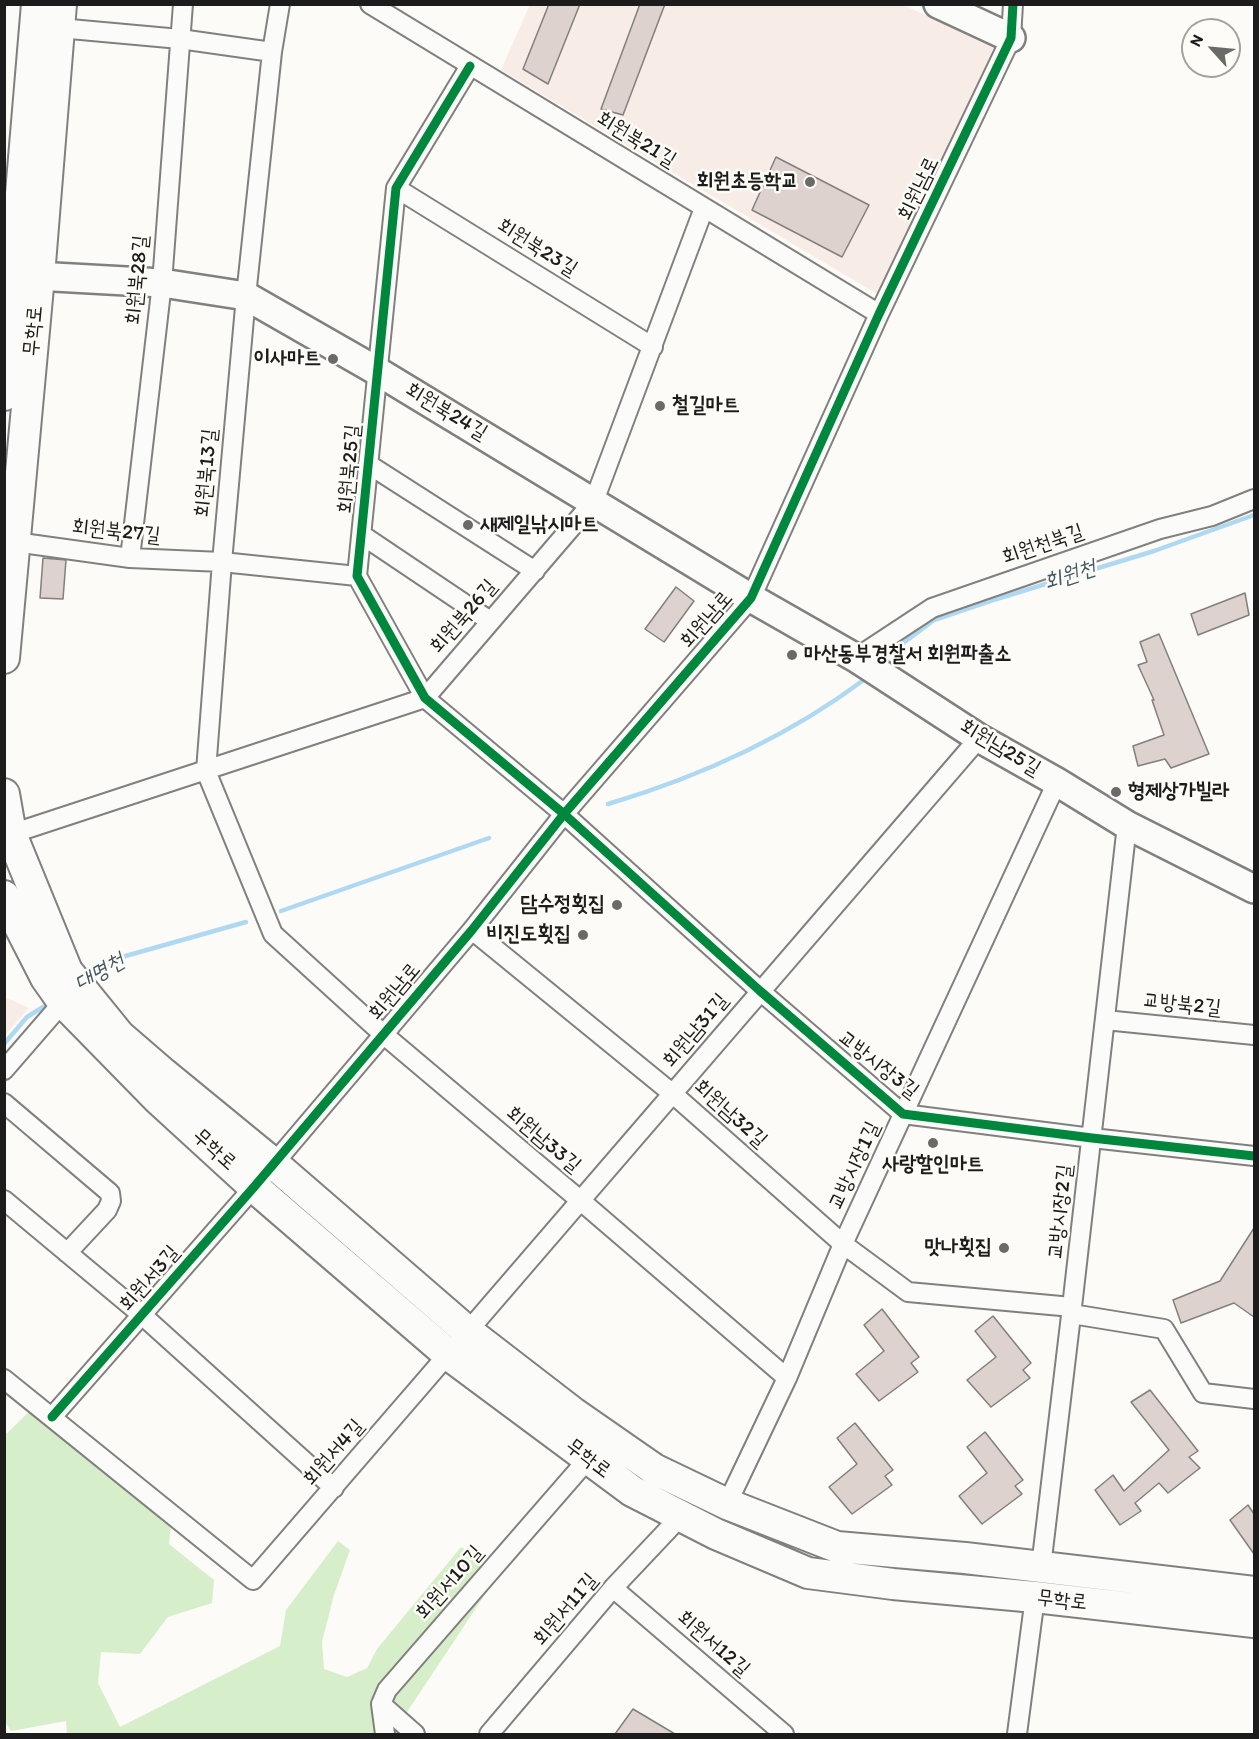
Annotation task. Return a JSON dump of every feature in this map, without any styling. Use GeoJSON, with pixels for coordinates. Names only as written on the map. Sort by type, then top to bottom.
{"type":"FeatureCollection","features":[{"type":"Feature","properties":{"kind":"main road","name":"무학로"},"geometry":{"type":"LineString","coordinates":[[4,658],[15,542],[19,275],[37,4]]}},
{"type":"Feature","properties":{"kind":"main road"},"geometry":{"type":"LineString","coordinates":[[938,4],[1011,38]]}},
{"type":"Feature","properties":{"kind":"main road","name":"무학로"},"geometry":{"type":"LineString","coordinates":[[4,395],[19,275],[60,16]]}},
{"type":"Feature","properties":{"kind":"main road","name":"회원북24길"},"geometry":{"type":"LineString","coordinates":[[19,275],[162,283],[246,296],[377,371],[751,597]]}},
{"type":"Feature","properties":{"kind":"main road","name":"회원남25길"},"geometry":{"type":"LineString","coordinates":[[751,597],[856,658],[979,738],[1127,825],[1254,889]]}},
{"type":"Feature","properties":{"kind":"main road","name":"무학로"},"geometry":{"type":"LineString","coordinates":[[4,794],[11,834],[64,985],[163,1073],[467,1331],[572,1412],[654,1469],[727,1504],[837,1547],[965,1558],[1254,1592]]}},
{"type":"Feature","properties":{"kind":"main road","name":"무학로"},"geometry":{"type":"LineString","coordinates":[[4,896],[64,985],[159,1100],[254,1187],[449,1355],[632,1491],[716,1534],[808,1573],[1254,1622]]}},
{"type":"Feature","properties":{"kind":"street","name":"회원북28길"},"geometry":{"type":"LineString","coordinates":[[130,558],[162,283],[183,4]]}},
{"type":"Feature","properties":{"kind":"street","name":"회원북13길"},"geometry":{"type":"LineString","coordinates":[[273,934],[206,771],[246,296],[272,52],[280,4]]}},
{"type":"Feature","properties":{"kind":"street","name":"회원북21길"},"geometry":{"type":"LineString","coordinates":[[370,4],[879,314]]}},
{"type":"Feature","properties":{"kind":"street","name":"회원남로"},"geometry":{"type":"LineString","coordinates":[[273,1164],[472,930],[564,814],[751,597],[879,314],[1011,38],[1013,4]]}},
{"type":"Feature","properties":{"kind":"street"},"geometry":{"type":"LineString","coordinates":[[60,16],[180,39],[272,52]]}},
{"type":"Feature","properties":{"kind":"street","name":"회원북25길"},"geometry":{"type":"LineString","coordinates":[[357,576],[396,188],[470,66]]}},
{"type":"Feature","properties":{"kind":"street","name":"회원북23길"},"geometry":{"type":"LineString","coordinates":[[396,188],[653,347]]}},
{"type":"Feature","properties":{"kind":"street","name":"회원북26길"},"geometry":{"type":"LineString","coordinates":[[425,698],[594,501],[704,208]]}},
{"type":"Feature","properties":{"kind":"street"},"geometry":{"type":"LineString","coordinates":[[368,464],[535,571]]}},
{"type":"Feature","properties":{"kind":"street","name":"회원천북길"},"geometry":{"type":"LineString","coordinates":[[856,658],[932,608],[1160,529],[1212,516],[1254,499]]}},
{"type":"Feature","properties":{"kind":"street"},"geometry":{"type":"LineString","coordinates":[[362,535],[490,621]]}},
{"type":"Feature","properties":{"kind":"street","name":"회원북27길"},"geometry":{"type":"LineString","coordinates":[[15,542],[130,558],[222,562],[357,576]]}},
{"type":"Feature","properties":{"kind":"street"},"geometry":{"type":"LineString","coordinates":[[357,576],[425,698],[564,814]]}},
{"type":"Feature","properties":{"kind":"street"},"geometry":{"type":"LineString","coordinates":[[11,834],[425,698]]}},
{"type":"Feature","properties":{"kind":"street","name":"회원남31길"},"geometry":{"type":"LineString","coordinates":[[449,1355],[467,1331],[673,1094],[759,990],[979,738]]}},
{"type":"Feature","properties":{"kind":"street","name":"교방시장1길"},"geometry":{"type":"LineString","coordinates":[[727,1504],[787,1378],[843,1244],[1057,782]]}},
{"type":"Feature","properties":{"kind":"street","name":"교방시장3길"},"geometry":{"type":"LineString","coordinates":[[564,814],[759,990],[903,1114],[1254,1156]]}},
{"type":"Feature","properties":{"kind":"street","name":"교방시장2길"},"geometry":{"type":"LineString","coordinates":[[1041,1567],[1127,825]]}},
{"type":"Feature","properties":{"kind":"street","name":"회원남32길"},"geometry":{"type":"LineString","coordinates":[[472,930],[673,1094],[843,1244],[908,1292],[1072,1311],[1164,1329],[1203,1393],[1254,1399]]}},
{"type":"Feature","properties":{"kind":"street","name":"회원남33길"},"geometry":{"type":"LineString","coordinates":[[273,934],[383,1034],[787,1378]]}},
{"type":"Feature","properties":{"kind":"street"},"geometry":{"type":"LineString","coordinates":[[4,1070],[64,985]]}},
{"type":"Feature","properties":{"kind":"street","name":"교방북2길"},"geometry":{"type":"LineString","coordinates":[[1105,1020],[1254,1035]]}},
{"type":"Feature","properties":{"kind":"street"},"geometry":{"type":"LineString","coordinates":[[4,1103],[110,1192],[111,1201],[107,1210],[67,1252]]}},
{"type":"Feature","properties":{"kind":"street","name":"회원서3길"},"geometry":{"type":"LineString","coordinates":[[52,1417],[273,1164]]}},
{"type":"Feature","properties":{"kind":"street"},"geometry":{"type":"LineString","coordinates":[[4,1200],[142,1315],[334,1488]]}},
{"type":"Feature","properties":{"kind":"street","name":"회원서4길"},"geometry":{"type":"LineString","coordinates":[[52,1417],[253,1580],[449,1355]]}},
{"type":"Feature","properties":{"kind":"street"},"geometry":{"type":"LineString","coordinates":[[4,1379],[52,1417]]}},
{"type":"Feature","properties":{"kind":"street","name":"회원서10길"},"geometry":{"type":"LineString","coordinates":[[381,1704],[387,1690],[588,1459]]}},
{"type":"Feature","properties":{"kind":"street","name":"회원서11길"},"geometry":{"type":"LineString","coordinates":[[489,1734],[613,1588],[680,1517]]}},
{"type":"Feature","properties":{"kind":"street","name":"회원서12길"},"geometry":{"type":"LineString","coordinates":[[613,1588],[784,1734]]}},
{"type":"Feature","properties":{"kind":"street"},"geometry":{"type":"LineString","coordinates":[[1017,1734],[1035,1597]]}},
{"type":"Feature","properties":{"kind":"street"},"geometry":{"type":"LineString","coordinates":[[381,1704],[385,1734]]}},
{"type":"Feature","properties":{"kind":"street"},"geometry":{"type":"LineString","coordinates":[[381,1704],[415,1734]]}},
{"type":"Feature","properties":{"kind":"shaded area","name":"회원초등학교"},"geometry":{"type":"Polygon","coordinates":[[[530,4],[903,5],[997,47],[877,294],[501,70],[530,4]]]}},
{"type":"Feature","properties":{"kind":"shaded area"},"geometry":{"type":"Polygon","coordinates":[[[5,997],[29,1008],[5,1035],[5,997]]]}},
{"type":"Feature","properties":{"kind":"green space"},"geometry":{"type":"Polygon","coordinates":[[[40,1401],[172,1514],[169,1544],[214,1580],[212,1603],[168,1617],[140,1654],[101,1652],[98,1683],[120,1727],[280,1646],[286,1610],[338,1541],[350,1550],[334,1595],[322,1642],[324,1669],[347,1677],[367,1668],[377,1649],[461,1547],[502,1569],[399,1724],[410,1734],[67,1734],[66,1721],[11,1731],[5,1722],[5,1435],[40,1401]]]}},
{"type":"Feature","properties":{"kind":"building"},"geometry":{"type":"Polygon","coordinates":[[[549,4],[580,4],[548,84],[523,69],[549,4]]]}},
{"type":"Feature","properties":{"kind":"building"},"geometry":{"type":"Polygon","coordinates":[[[640,4],[665,4],[623,115],[601,109],[640,4]]]}},
{"type":"Feature","properties":{"kind":"building"},"geometry":{"type":"Polygon","coordinates":[[[776,157],[869,205],[842,257],[752,210],[776,157]]]}},
{"type":"Feature","properties":{"kind":"building"},"geometry":{"type":"Polygon","coordinates":[[[43,558],[66,560],[63,599],[40,598],[43,558]]]}},
{"type":"Feature","properties":{"kind":"building"},"geometry":{"type":"Polygon","coordinates":[[[676,587],[694,601],[664,642],[645,629],[676,587]]]}},
{"type":"Feature","properties":{"kind":"building"},"geometry":{"type":"Polygon","coordinates":[[[1245,593],[1249,615],[1198,635],[1191,614],[1245,593]]]}},
{"type":"Feature","properties":{"kind":"building"},"geometry":{"type":"Polygon","coordinates":[[[1159,634],[1209,754],[1171,768],[1165,759],[1138,766],[1133,746],[1164,735],[1152,700],[1154,700],[1138,665],[1147,662],[1140,642],[1159,634]]]}},
{"type":"Feature","properties":{"kind":"building"},"geometry":{"type":"Polygon","coordinates":[[[1254,1228],[1254,1317],[1234,1303],[1181,1323],[1173,1300],[1220,1281],[1254,1228]]]}},
{"type":"Feature","properties":{"kind":"building"},"geometry":{"type":"Polygon","coordinates":[[[882,1309],[919,1357],[911,1363],[918,1372],[879,1401],[856,1374],[884,1351],[864,1325],[882,1309]]]}},
{"type":"Feature","properties":{"kind":"building"},"geometry":{"type":"Polygon","coordinates":[[[993,1316],[1031,1363],[1023,1370],[1030,1378],[991,1407],[967,1380],[996,1357],[975,1331],[993,1316]]]}},
{"type":"Feature","properties":{"kind":"building"},"geometry":{"type":"Polygon","coordinates":[[[1150,1390],[1198,1451],[1189,1457],[1200,1468],[1168,1493],[1159,1483],[1135,1503],[1141,1511],[1120,1525],[1095,1490],[1113,1475],[1124,1491],[1169,1450],[1131,1402],[1150,1390]]]}},
{"type":"Feature","properties":{"kind":"building"},"geometry":{"type":"Polygon","coordinates":[[[855,1423],[893,1470],[885,1476],[892,1485],[852,1514],[829,1487],[857,1464],[837,1438],[855,1423]]]}},
{"type":"Feature","properties":{"kind":"building"},"geometry":{"type":"Polygon","coordinates":[[[985,1432],[1023,1480],[1015,1486],[1022,1494],[982,1524],[959,1496],[987,1473],[967,1447],[985,1432]]]}},
{"type":"Feature","properties":{"kind":"building"},"geometry":{"type":"Polygon","coordinates":[[[1248,1505],[1254,1514],[1254,1554],[1230,1520],[1248,1505]]]}},
{"type":"Feature","properties":{"kind":"building"},"geometry":{"type":"Polygon","coordinates":[[[633,1709],[675,1734],[615,1734],[633,1709]]]}},
{"type":"Feature","properties":{"kind":"waterway","name":"회원천"},"geometry":{"type":"LineString","coordinates":[[894,650],[934,620],[1154,551],[1254,515]]}},
{"type":"Feature","properties":{"kind":"waterway"},"geometry":{"type":"LineString","coordinates":[[608,804],[676,781],[742,753],[806,719],[865,679]]}},
{"type":"Feature","properties":{"kind":"waterway"},"geometry":{"type":"LineString","coordinates":[[281,911],[489,838]]}},
{"type":"Feature","properties":{"kind":"waterway","name":"대명천"},"geometry":{"type":"LineString","coordinates":[[86,980],[122,957],[246,922]]}},
{"type":"Feature","properties":{"kind":"waterway","name":"대명천"},"geometry":{"type":"LineString","coordinates":[[4,1044],[27,1017],[51,1002]]}},
{"type":"Feature","properties":{"kind":"cycle path"},"geometry":{"type":"LineString","coordinates":[[52,1417],[254,1187],[472,930],[564,814],[751,598],[879,314],[1011,38],[1013,4]]}},
{"type":"Feature","properties":{"kind":"cycle path"},"geometry":{"type":"LineString","coordinates":[[470,66],[396,188],[357,576],[425,698],[564,814],[759,990],[903,1114],[1254,1156]]}},
{"type":"Feature","properties":{"kind":"place","name":"회원초등학교"},"geometry":{"type":"Point","coordinates":[810,182]}},
{"type":"Feature","properties":{"kind":"place","name":"이사마트"},"geometry":{"type":"Point","coordinates":[333,359]}},
{"type":"Feature","properties":{"kind":"place","name":"철길마트"},"geometry":{"type":"Point","coordinates":[660,406]}},
{"type":"Feature","properties":{"kind":"place","name":"새제일낚시마트"},"geometry":{"type":"Point","coordinates":[468,525]}},
{"type":"Feature","properties":{"kind":"place","name":"마산동부경찰서 회원파출소"},"geometry":{"type":"Point","coordinates":[792,655]}},
{"type":"Feature","properties":{"kind":"place","name":"형제상가빌라"},"geometry":{"type":"Point","coordinates":[1116,792]}},
{"type":"Feature","properties":{"kind":"place","name":"담수정횟집"},"geometry":{"type":"Point","coordinates":[617,905]}},
{"type":"Feature","properties":{"kind":"place","name":"비진도횟집"},"geometry":{"type":"Point","coordinates":[583,935]}},
{"type":"Feature","properties":{"kind":"place","name":"사랑할인마트"},"geometry":{"type":"Point","coordinates":[933,1143]}},
{"type":"Feature","properties":{"kind":"place","name":"맛나횟집"},"geometry":{"type":"Point","coordinates":[1004,1248]}}]}
